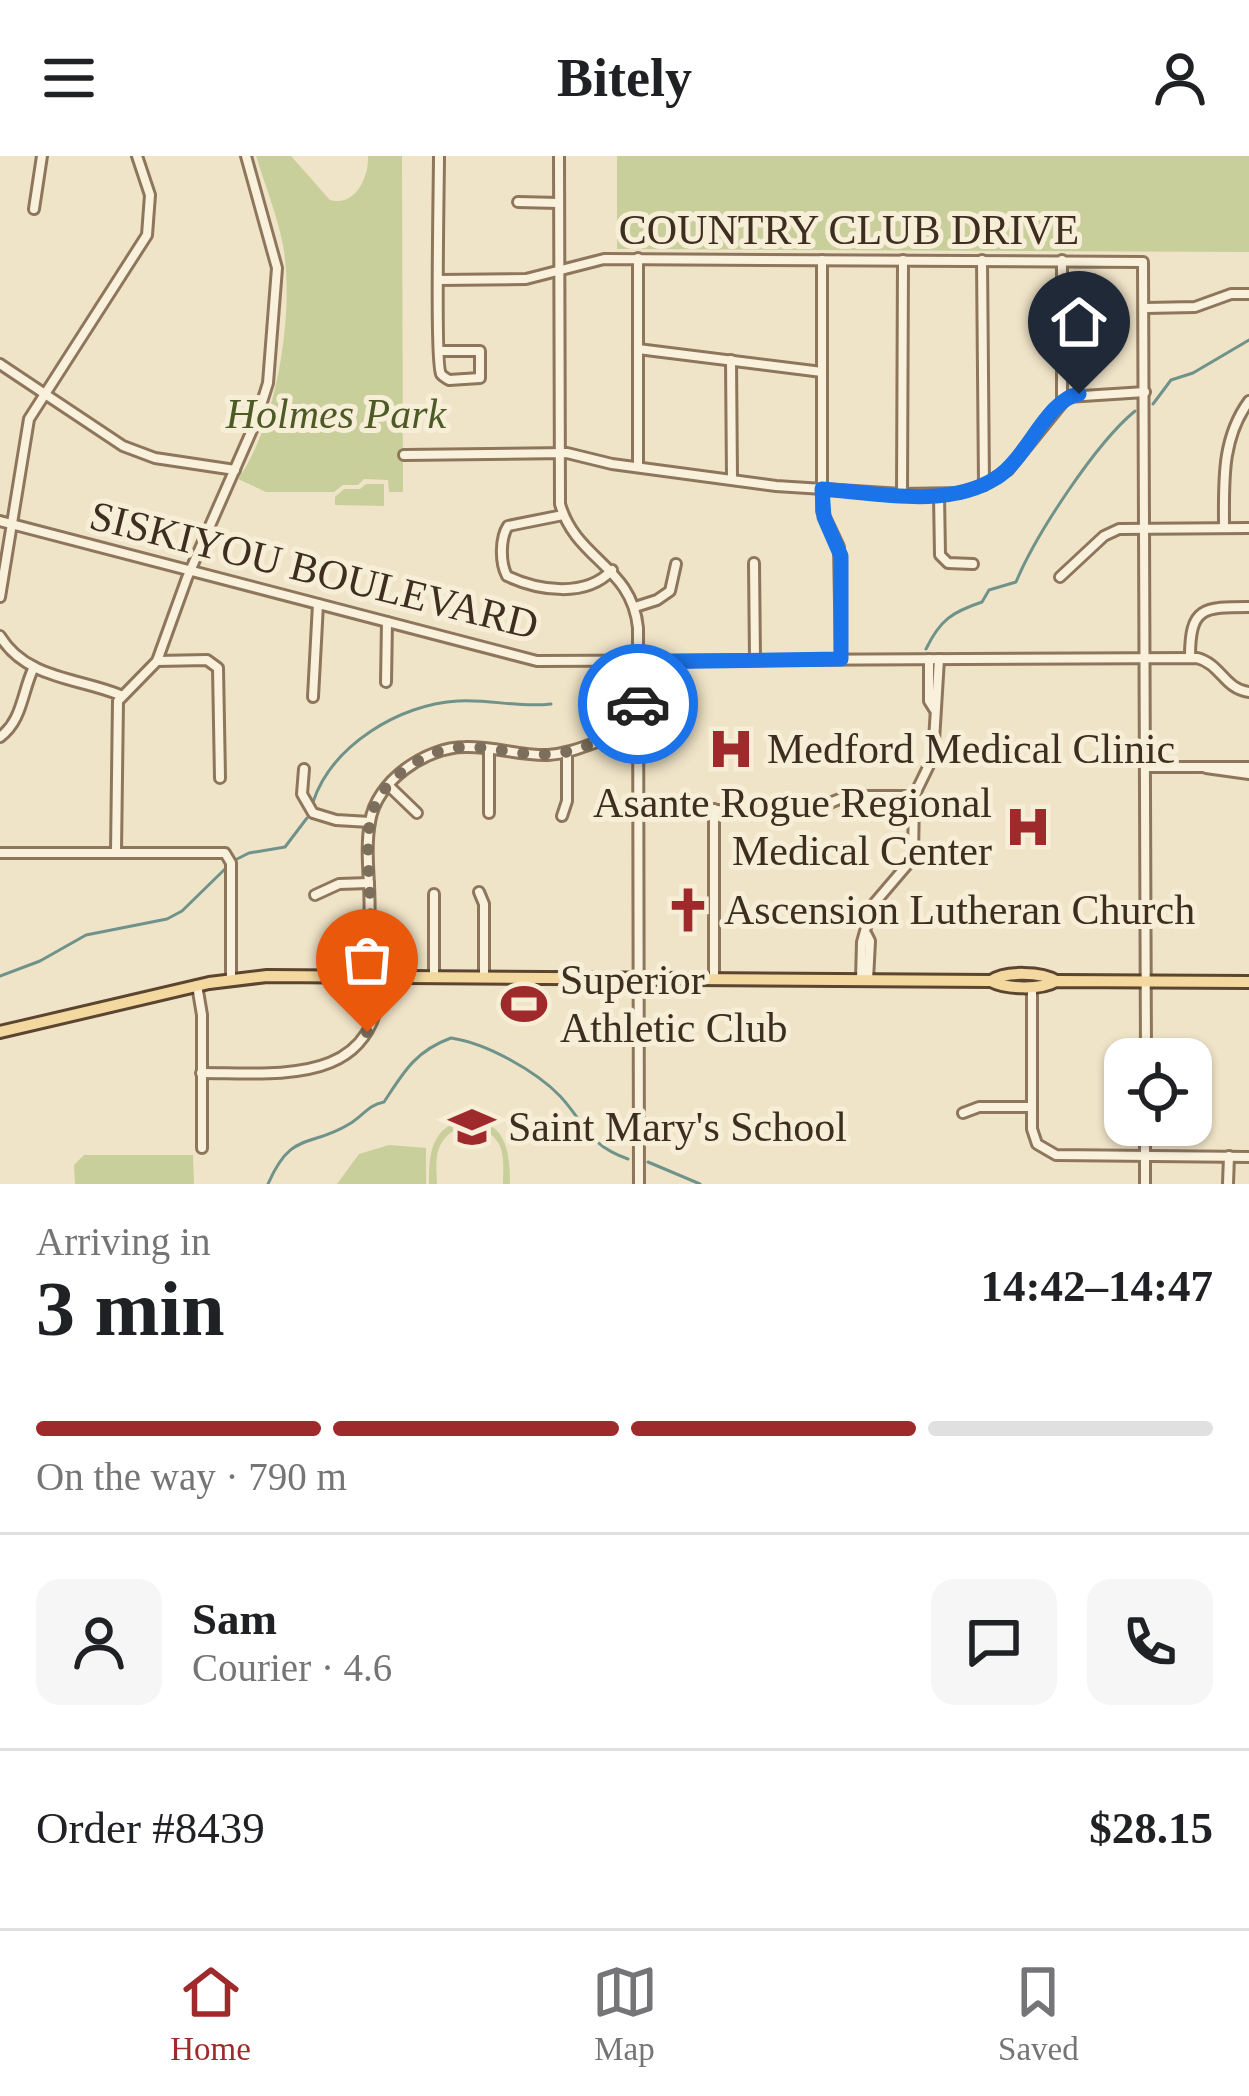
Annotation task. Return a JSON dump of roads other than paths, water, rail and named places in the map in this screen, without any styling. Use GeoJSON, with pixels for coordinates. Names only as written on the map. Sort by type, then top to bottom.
{"type":"FeatureCollection","features":[{"type":"Feature","properties":{"kind":"main road"},"geometry":{"type":"LineString","coordinates":[[991,981],[998,976],[1050,976],[1056,981]]}},
{"type":"Feature","properties":{"kind":"main road"},"geometry":{"type":"LineString","coordinates":[[0,1031],[231,979],[991,981],[998,986],[1049,986],[1056,981],[1249,982]]}},
{"type":"Feature","properties":{"kind":"street"},"geometry":{"type":"LineString","coordinates":[[34,209],[42,156]]}},
{"type":"Feature","properties":{"kind":"street"},"geometry":{"type":"LineString","coordinates":[[0,597],[29,419],[144,242],[151,206],[136,156]]}},
{"type":"Feature","properties":{"kind":"street"},"geometry":{"type":"LineString","coordinates":[[116,852],[120,695],[146,676],[157,661],[268,383],[278,284],[273,242],[246,156]]}},
{"type":"Feature","properties":{"kind":"street"},"geometry":{"type":"LineString","coordinates":[[439,156],[439,280],[440,350],[442,376],[449,380],[480,378],[480,351],[440,350]]}},
{"type":"Feature","properties":{"kind":"street"},"geometry":{"type":"LineString","coordinates":[[559,156],[563,515],[583,547],[612,570],[635,607],[639,1184]]}},
{"type":"Feature","properties":{"kind":"street"},"geometry":{"type":"LineString","coordinates":[[518,202],[559,203]]}},
{"type":"Feature","properties":{"kind":"street"},"geometry":{"type":"LineString","coordinates":[[559,243],[568,254],[592,260]]}},
{"type":"Feature","properties":{"kind":"street"},"geometry":{"type":"LineString","coordinates":[[638,258],[638,467]]}},
{"type":"Feature","properties":{"kind":"street","name":"COUNTRY CLUB DRIVE"},"geometry":{"type":"LineString","coordinates":[[439,280],[526,279],[592,260],[638,258],[1143,262],[1145,308]]}},
{"type":"Feature","properties":{"kind":"street"},"geometry":{"type":"LineString","coordinates":[[823,260],[822,489],[824,517],[841,556],[841,659]]}},
{"type":"Feature","properties":{"kind":"street"},"geometry":{"type":"LineString","coordinates":[[902,494],[903,260]]}},
{"type":"Feature","properties":{"kind":"street"},"geometry":{"type":"LineString","coordinates":[[982,260],[984,485]]}},
{"type":"Feature","properties":{"kind":"street"},"geometry":{"type":"LineString","coordinates":[[1062,260],[1062,401]]}},
{"type":"Feature","properties":{"kind":"street"},"geometry":{"type":"LineString","coordinates":[[526,279],[548,281],[559,301]]}},
{"type":"Feature","properties":{"kind":"street"},"geometry":{"type":"LineString","coordinates":[[1146,1038],[1145,308],[1196,307],[1225,296],[1249,294]]}},
{"type":"Feature","properties":{"kind":"street"},"geometry":{"type":"LineString","coordinates":[[638,349],[822,372]]}},
{"type":"Feature","properties":{"kind":"street"},"geometry":{"type":"LineString","coordinates":[[731,361],[732,480]]}},
{"type":"Feature","properties":{"kind":"street"},"geometry":{"type":"LineString","coordinates":[[0,364],[123,446],[155,458],[235,470]]}},
{"type":"Feature","properties":{"kind":"street"},"geometry":{"type":"LineString","coordinates":[[404,454],[559,453],[732,480],[940,495],[984,485],[1008,470],[1062,401],[1079,394],[1145,392]]}},
{"type":"Feature","properties":{"kind":"street"},"geometry":{"type":"LineString","coordinates":[[1224,528],[1225,457],[1234,425],[1249,401]]}},
{"type":"Feature","properties":{"kind":"street"},"geometry":{"type":"LineString","coordinates":[[940,495],[940,555],[948,563],[974,564]]}},
{"type":"Feature","properties":{"kind":"street"},"geometry":{"type":"LineString","coordinates":[[563,515],[508,526],[503,536],[507,576],[532,585],[580,588],[595,586],[612,570]]}},
{"type":"Feature","properties":{"kind":"street","name":"SISKIYOU BOULEVARD"},"geometry":{"type":"LineString","coordinates":[[0,521],[537,661],[1190,657]]}},
{"type":"Feature","properties":{"kind":"street"},"geometry":{"type":"LineString","coordinates":[[1060,577],[1110,532],[1249,528]]}},
{"type":"Feature","properties":{"kind":"street"},"geometry":{"type":"LineString","coordinates":[[754,563],[754,659]]}},
{"type":"Feature","properties":{"kind":"street"},"geometry":{"type":"LineString","coordinates":[[635,607],[670,591],[676,564]]}},
{"type":"Feature","properties":{"kind":"street"},"geometry":{"type":"LineString","coordinates":[[313,698],[318,604]]}},
{"type":"Feature","properties":{"kind":"street"},"geometry":{"type":"LineString","coordinates":[[1249,607],[1202,612],[1192,625],[1190,657],[1211,662],[1232,687],[1249,692]]}},
{"type":"Feature","properties":{"kind":"street"},"geometry":{"type":"LineString","coordinates":[[386,682],[387,622]]}},
{"type":"Feature","properties":{"kind":"street"},"geometry":{"type":"LineString","coordinates":[[0,636],[34,667],[62,680],[120,695]]}},
{"type":"Feature","properties":{"kind":"street"},"geometry":{"type":"LineString","coordinates":[[864,980],[862,942],[872,906],[913,858],[914,796],[934,758],[938,700],[934,659]]}},
{"type":"Feature","properties":{"kind":"street"},"geometry":{"type":"LineString","coordinates":[[157,661],[207,660],[218,668],[220,778]]}},
{"type":"Feature","properties":{"kind":"street"},"geometry":{"type":"LineString","coordinates":[[0,737],[14,724],[34,667]]}},
{"type":"Feature","properties":{"kind":"street"},"geometry":{"type":"LineString","coordinates":[[353,976],[354,958],[370,926],[370,822],[390,787],[410,765],[436,752],[466,747],[567,753],[638,732]]}},
{"type":"Feature","properties":{"kind":"street"},"geometry":{"type":"LineString","coordinates":[[489,749],[489,813]]}},
{"type":"Feature","properties":{"kind":"street"},"geometry":{"type":"LineString","coordinates":[[562,816],[567,801],[567,753]]}},
{"type":"Feature","properties":{"kind":"street"},"geometry":{"type":"LineString","coordinates":[[1146,767],[1249,771]]}},
{"type":"Feature","properties":{"kind":"street"},"geometry":{"type":"LineString","coordinates":[[304,770],[300,786],[314,813],[370,822]]}},
{"type":"Feature","properties":{"kind":"street"},"geometry":{"type":"LineString","coordinates":[[390,787],[417,813]]}},
{"type":"Feature","properties":{"kind":"street"},"geometry":{"type":"LineString","coordinates":[[638,808],[704,804],[711,809],[810,811],[854,795],[914,796]]}},
{"type":"Feature","properties":{"kind":"street"},"geometry":{"type":"LineString","coordinates":[[711,809],[714,979]]}},
{"type":"Feature","properties":{"kind":"street"},"geometry":{"type":"LineString","coordinates":[[0,853],[220,852],[228,856],[231,979]]}},
{"type":"Feature","properties":{"kind":"street"},"geometry":{"type":"LineString","coordinates":[[315,895],[339,884],[369,884]]}},
{"type":"Feature","properties":{"kind":"street"},"geometry":{"type":"LineString","coordinates":[[479,892],[484,904],[484,978]]}},
{"type":"Feature","properties":{"kind":"street"},"geometry":{"type":"LineString","coordinates":[[434,893],[434,976]]}},
{"type":"Feature","properties":{"kind":"street"},"geometry":{"type":"LineString","coordinates":[[202,1073],[295,1073],[335,1062],[352,1050],[373,1022],[381,976]]}},
{"type":"Feature","properties":{"kind":"street"},"geometry":{"type":"LineString","coordinates":[[197,986],[202,1148]]}},
{"type":"Feature","properties":{"kind":"street"},"geometry":{"type":"LineString","coordinates":[[1032,986],[1033,1137],[1047,1153],[1249,1157]]}},
{"type":"Feature","properties":{"kind":"street"},"geometry":{"type":"LineString","coordinates":[[962,1113],[980,1107],[1032,1107]]}},
{"type":"Feature","properties":{"kind":"street"},"geometry":{"type":"LineString","coordinates":[[1145,1146],[1145,1184]]}},
{"type":"Feature","properties":{"kind":"street"},"geometry":{"type":"LineString","coordinates":[[1228,1156],[1228,1184]]}},
{"type":"Feature","properties":{"kind":"waterway"},"geometry":{"type":"LineString","coordinates":[[1153,404],[1171,380],[1193,373],[1249,340]]}},
{"type":"Feature","properties":{"kind":"waterway"},"geometry":{"type":"LineString","coordinates":[[926,649],[948,618],[982,602],[989,590],[1016,582],[1068,490],[1135,411]]}},
{"type":"Feature","properties":{"kind":"waterway"},"geometry":{"type":"LineString","coordinates":[[313,802],[322,781],[352,746],[392,719],[458,701],[551,704]]}},
{"type":"Feature","properties":{"kind":"waterway"},"geometry":{"type":"LineString","coordinates":[[237,859],[285,847],[307,818]]}},
{"type":"Feature","properties":{"kind":"waterway"},"geometry":{"type":"LineString","coordinates":[[0,976],[40,961],[86,935],[167,919],[182,911],[225,869]]}},
{"type":"Feature","properties":{"kind":"waterway"},"geometry":{"type":"LineString","coordinates":[[268,1184],[294,1147],[337,1131],[384,1102],[419,1056],[451,1038],[495,1052],[538,1077],[595,1140],[628,1159]]}},
{"type":"Feature","properties":{"kind":"waterway"},"geometry":{"type":"LineString","coordinates":[[648,1162],[700,1184]]}},
{"type":"Feature","properties":{"kind":"place","name":"Medford Medical Clinic"},"geometry":{"type":"Point","coordinates":[731,749]}},
{"type":"Feature","properties":{"kind":"place","name":"Asante Rogue Regional Medical Center"},"geometry":{"type":"Point","coordinates":[1028,827]}},
{"type":"Feature","properties":{"kind":"place","name":"Ascension Lutheran Church"},"geometry":{"type":"Point","coordinates":[688,910]}},
{"type":"Feature","properties":{"kind":"place","name":"Superior Athletic Club"},"geometry":{"type":"Point","coordinates":[524,1004]}},
{"type":"Feature","properties":{"kind":"place","name":"Saint Mary's School"},"geometry":{"type":"Point","coordinates":[472,1127]}},
{"type":"Feature","properties":{"kind":"park label","name":"Holmes Park"},"geometry":{"type":"Point","coordinates":[336,414]}}]}
